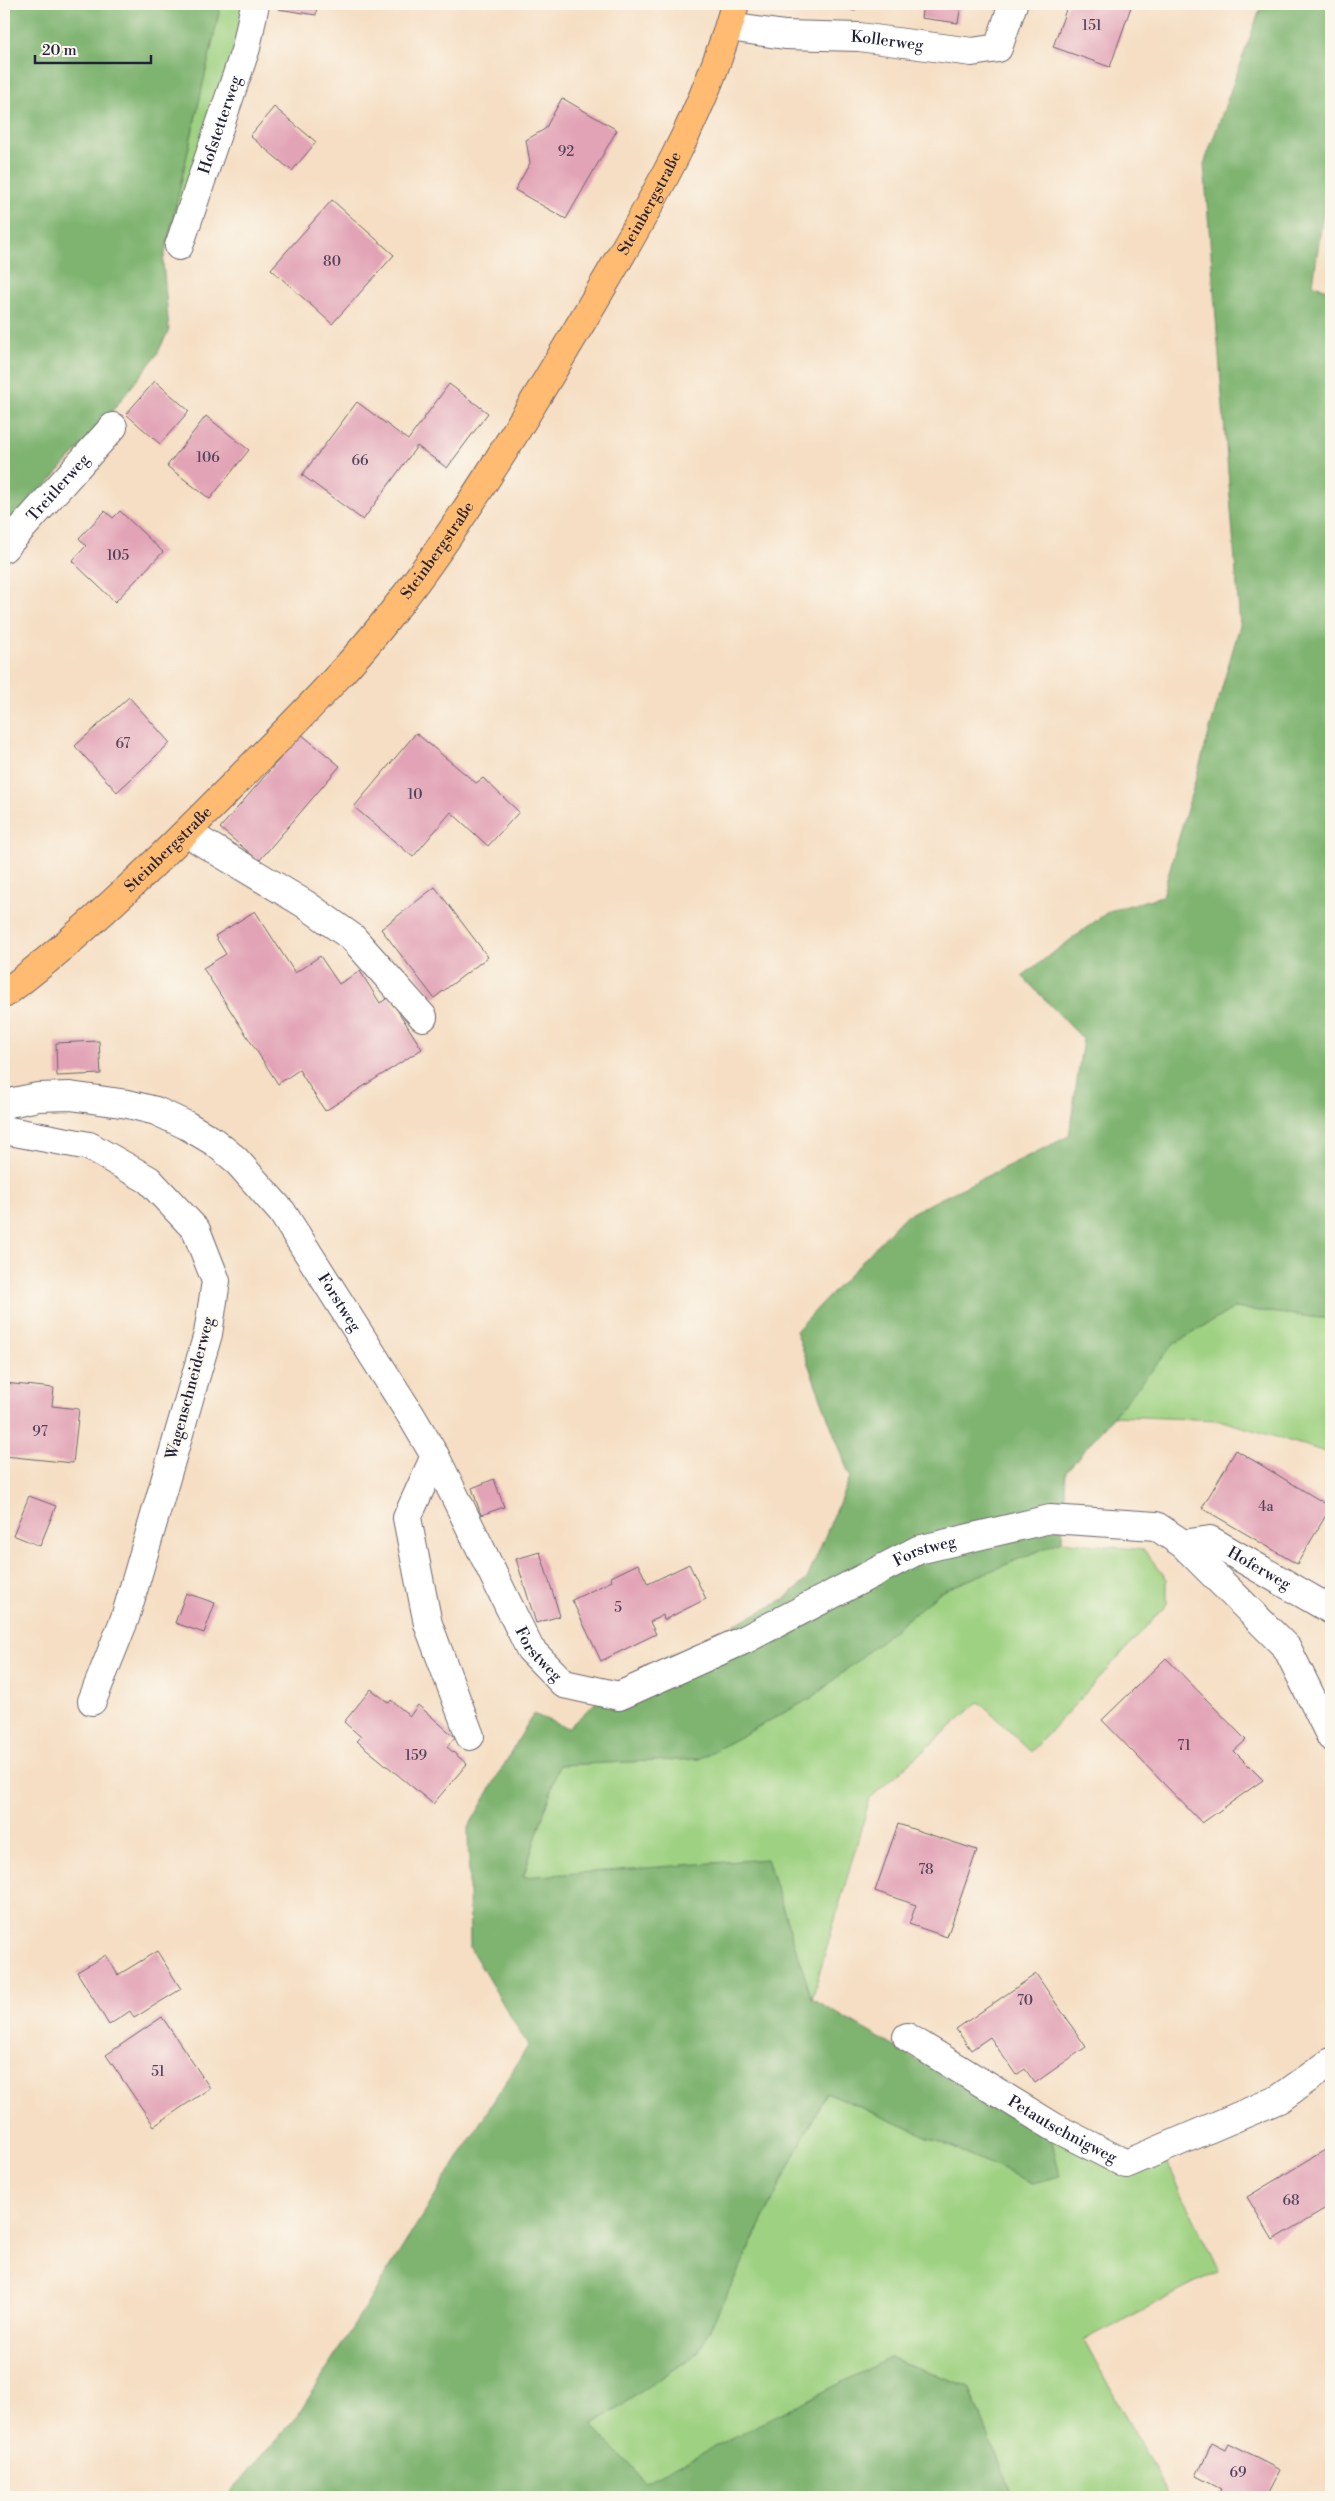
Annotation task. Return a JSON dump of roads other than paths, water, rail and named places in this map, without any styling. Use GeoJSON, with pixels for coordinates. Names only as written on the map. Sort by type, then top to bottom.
{"type":"FeatureCollection","features":[{"type":"Feature","properties":{"kind":"main road","name":"Steinbergstraße"},"geometry":{"type":"LineString","coordinates":[[4,994],[50,959],[92,922],[187,832],[356,658],[394,610],[458,520],[532,407],[606,280],[674,159],[700,107],[732,15]]}},
{"type":"Feature","properties":{"kind":"street","name":"Hofstetterweg"},"geometry":{"type":"LineString","coordinates":[[179,246],[246,48],[255,4]]}},
{"type":"Feature","properties":{"kind":"street","name":"Kollerweg"},"geometry":{"type":"LineString","coordinates":[[732,15],[785,35],[859,37],[972,52],[998,48],[1014,4]]}},
{"type":"Feature","properties":{"kind":"street","name":"Treitlerweg"},"geometry":{"type":"LineString","coordinates":[[4,548],[113,427]]}},
{"type":"Feature","properties":{"kind":"street"},"geometry":{"type":"LineString","coordinates":[[187,832],[305,904],[353,938],[423,1017]]}},
{"type":"Feature","properties":{"kind":"street","name":"Forstweg"},"geometry":{"type":"LineString","coordinates":[[4,1104],[38,1097],[70,1096],[128,1104],[156,1111],[186,1125],[228,1153],[282,1212],[402,1400],[435,1456],[530,1649],[564,1684],[619,1696],[746,1639],[918,1550],[1050,1519],[1156,1526],[1184,1544],[1287,1648],[1331,1737]]}},
{"type":"Feature","properties":{"kind":"street","name":"Wagenschneiderweg"},"geometry":{"type":"LineString","coordinates":[[4,1130],[88,1146],[149,1180],[196,1230],[216,1282],[208,1334],[125,1618],[92,1701]]}},
{"type":"Feature","properties":{"kind":"street"},"geometry":{"type":"LineString","coordinates":[[435,1456],[408,1518],[428,1624],[470,1736]]}},
{"type":"Feature","properties":{"kind":"street","name":"Hoferweg"},"geometry":{"type":"LineString","coordinates":[[1184,1544],[1210,1540],[1331,1610]]}},
{"type":"Feature","properties":{"kind":"street","name":"Petautschnigweg"},"geometry":{"type":"LineString","coordinates":[[907,2037],[1054,2127],[1126,2164],[1279,2099],[1331,2062]]}}]}
